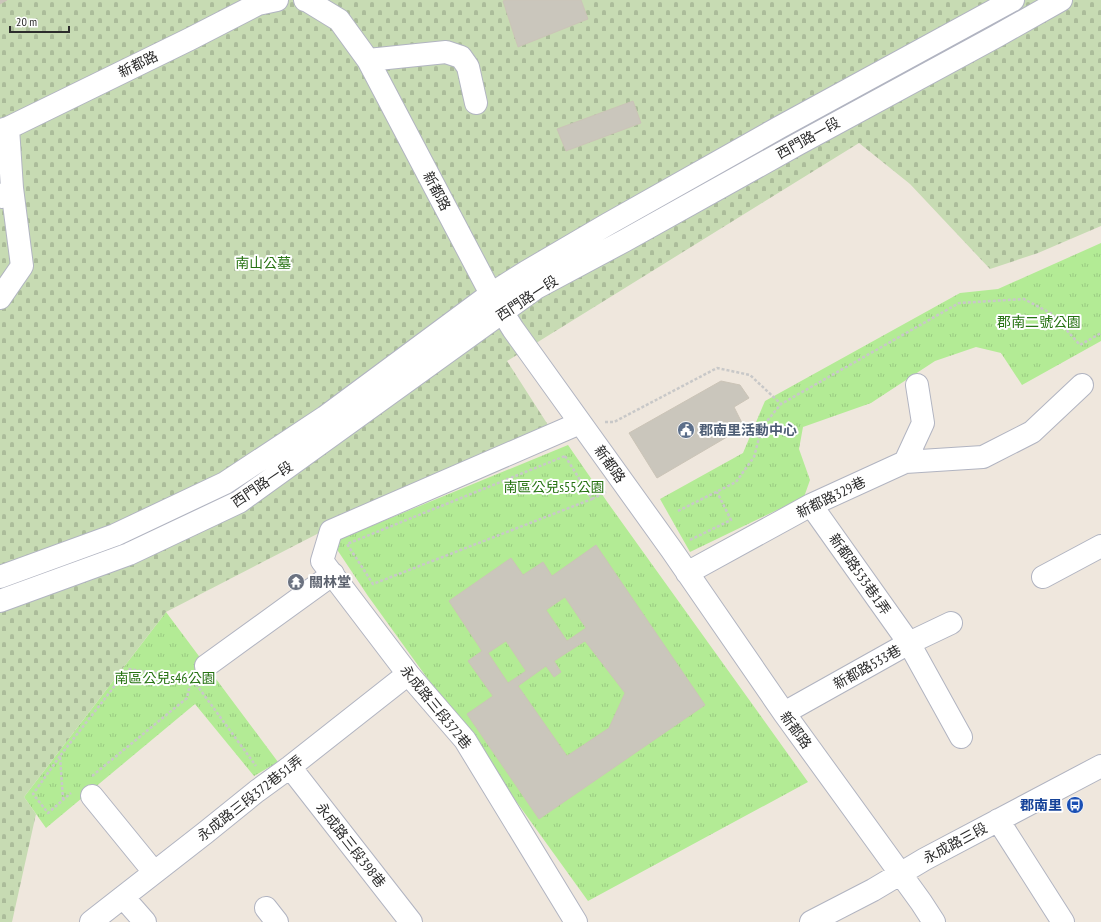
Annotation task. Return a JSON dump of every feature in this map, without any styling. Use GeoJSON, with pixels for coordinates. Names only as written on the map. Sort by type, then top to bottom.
{"type":"FeatureCollection","features":[{"type":"Feature","properties":{"kind":"street","name":"新都路"},"geometry":{"type":"LineString","coordinates":[[4,129],[258,4],[277,0]]}},
{"type":"Feature","properties":{"kind":"street","name":"新都路"},"geometry":{"type":"LineString","coordinates":[[305,0],[339,20],[368,60],[491,294],[513,329],[671,549],[784,713],[934,922]]}},
{"type":"Feature","properties":{"kind":"street","name":"西門路一段"},"geometry":{"type":"LineString","coordinates":[[0,577],[115,535],[225,483],[325,417],[491,294],[615,220],[773,131],[1013,0]]}},
{"type":"Feature","properties":{"kind":"street","name":"西門路一段"},"geometry":{"type":"LineString","coordinates":[[0,601],[129,554],[239,502],[536,288],[1061,0]]}},
{"type":"Feature","properties":{"kind":"street"},"geometry":{"type":"LineString","coordinates":[[368,60],[446,52],[461,57],[468,67],[476,103]]}},
{"type":"Feature","properties":{"kind":"street"},"geometry":{"type":"LineString","coordinates":[[0,298],[22,266],[6,194],[4,129]]}},
{"type":"Feature","properties":{"kind":"street"},"geometry":{"type":"LineString","coordinates":[[916,385],[923,423],[905,462],[983,457],[1032,432],[1082,385]]}},
{"type":"Feature","properties":{"kind":"street"},"geometry":{"type":"LineString","coordinates":[[199,672],[327,568],[331,531],[580,423]]}},
{"type":"Feature","properties":{"kind":"street","name":"新都路329巷"},"geometry":{"type":"LineString","coordinates":[[687,573],[811,506],[905,462]]}},
{"type":"Feature","properties":{"kind":"street","name":"新都路533巷1弄"},"geometry":{"type":"LineString","coordinates":[[811,506],[909,643],[961,737]]}},
{"type":"Feature","properties":{"kind":"street"},"geometry":{"type":"LineString","coordinates":[[1043,577],[1101,546]]}},
{"type":"Feature","properties":{"kind":"street","name":"永成路三段372巷"},"geometry":{"type":"LineString","coordinates":[[327,568],[408,674],[465,740],[576,922]]}},
{"type":"Feature","properties":{"kind":"street","name":"新都路533巷"},"geometry":{"type":"LineString","coordinates":[[784,713],[909,643],[951,623]]}},
{"type":"Feature","properties":{"kind":"street","name":"永成路三段372巷51弄"},"geometry":{"type":"LineString","coordinates":[[91,922],[268,782],[290,767],[408,674]]}},
{"type":"Feature","properties":{"kind":"street","name":"永成路三段"},"geometry":{"type":"LineString","coordinates":[[811,922],[873,890],[899,873],[1101,766]]}},
{"type":"Feature","properties":{"kind":"street","name":"永成路三段398巷"},"geometry":{"type":"LineString","coordinates":[[290,767],[411,922]]}},
{"type":"Feature","properties":{"kind":"street"},"geometry":{"type":"LineString","coordinates":[[84,789],[154,872]]}},
{"type":"Feature","properties":{"kind":"street"},"geometry":{"type":"LineString","coordinates":[[998,820],[1063,922]]}},
{"type":"Feature","properties":{"kind":"street"},"geometry":{"type":"LineString","coordinates":[[123,897],[145,922]]}},
{"type":"Feature","properties":{"kind":"path"},"geometry":{"type":"LineString","coordinates":[[678,511],[736,482],[754,457],[762,427],[781,404],[959,303],[1024,299],[1052,314],[1080,344],[1101,333]]}},
{"type":"Feature","properties":{"kind":"path"},"geometry":{"type":"LineString","coordinates":[[580,423],[614,422],[717,368],[750,375],[781,404]]}},
{"type":"Feature","properties":{"kind":"path"},"geometry":{"type":"LineString","coordinates":[[564,456],[592,499],[373,584],[347,544],[564,456]]}},
{"type":"Feature","properties":{"kind":"path"},"geometry":{"type":"LineString","coordinates":[[671,549],[731,520],[717,492]]}},
{"type":"Feature","properties":{"kind":"path"},"geometry":{"type":"LineString","coordinates":[[128,669],[199,672],[187,698],[84,789],[63,800],[48,813],[33,794],[60,756],[128,669]]}},
{"type":"Feature","properties":{"kind":"path"},"geometry":{"type":"LineString","coordinates":[[199,672],[268,782]]}},
{"type":"Feature","properties":{"kind":"path"},"geometry":{"type":"LineString","coordinates":[[60,756],[63,800]]}},
{"type":"Feature","properties":{"kind":"green space","name":"南山公墓"},"geometry":{"type":"Polygon","coordinates":[[[0,0],[1101,0],[1101,226],[1038,253],[990,269],[910,184],[859,143],[507,361],[548,425],[319,533],[166,612],[24,797],[36,814],[12,922],[0,922],[0,0]]]}},
{"type":"Feature","properties":{"kind":"green space","name":"郡南二號公園"},"geometry":{"type":"Polygon","coordinates":[[[1101,243],[1101,341],[1022,385],[1001,353],[976,347],[935,361],[871,403],[803,427],[799,449],[810,480],[804,497],[690,552],[660,499],[743,453],[765,401],[960,293],[998,289],[1101,243]]]}},
{"type":"Feature","properties":{"kind":"green space","name":"南區公兒s55公園"},"geometry":{"type":"Polygon","coordinates":[[[568,445],[808,782],[588,901],[368,596],[332,542],[568,445]]]}},
{"type":"Feature","properties":{"kind":"green space","name":"南區公兒s46公園"},"geometry":{"type":"Polygon","coordinates":[[[166,612],[278,762],[254,776],[195,704],[46,828],[24,797],[166,612]]]}},
{"type":"Feature","properties":{"kind":"building"},"geometry":{"type":"Polygon","coordinates":[[[0,0],[7,0],[0,4],[0,0]]]}},
{"type":"Feature","properties":{"kind":"building"},"geometry":{"type":"Polygon","coordinates":[[[581,0],[588,19],[518,47],[503,1],[581,0]]]}},
{"type":"Feature","properties":{"kind":"building"},"geometry":{"type":"Polygon","coordinates":[[[633,101],[641,123],[566,151],[557,129],[633,101]]]}},
{"type":"Feature","properties":{"kind":"building","name":"郡南里活動中心"},"geometry":{"type":"Polygon","coordinates":[[[721,381],[740,385],[749,398],[734,407],[744,427],[657,478],[629,433],[721,381]]]}},
{"type":"Feature","properties":{"kind":"building"},"geometry":{"type":"Polygon","coordinates":[[[596,545],[705,705],[539,819],[467,714],[493,696],[468,661],[482,651],[449,601],[511,558],[523,575],[543,562],[552,576],[596,545]],[[565,597],[546,610],[567,641],[586,628],[565,597]],[[506,641],[488,653],[508,683],[526,671],[506,641]],[[585,641],[554,661],[561,672],[554,677],[546,666],[518,686],[567,756],[609,728],[625,693],[585,641]]]}},
{"type":"Feature","properties":{"kind":"place","name":"郡南里活動中心"},"geometry":{"type":"Point","coordinates":[686,430]}},
{"type":"Feature","properties":{"kind":"place","name":"關林堂"},"geometry":{"type":"Point","coordinates":[296,582]}},
{"type":"Feature","properties":{"kind":"place","name":"郡南里"},"geometry":{"type":"Point","coordinates":[1075,805]}}]}
